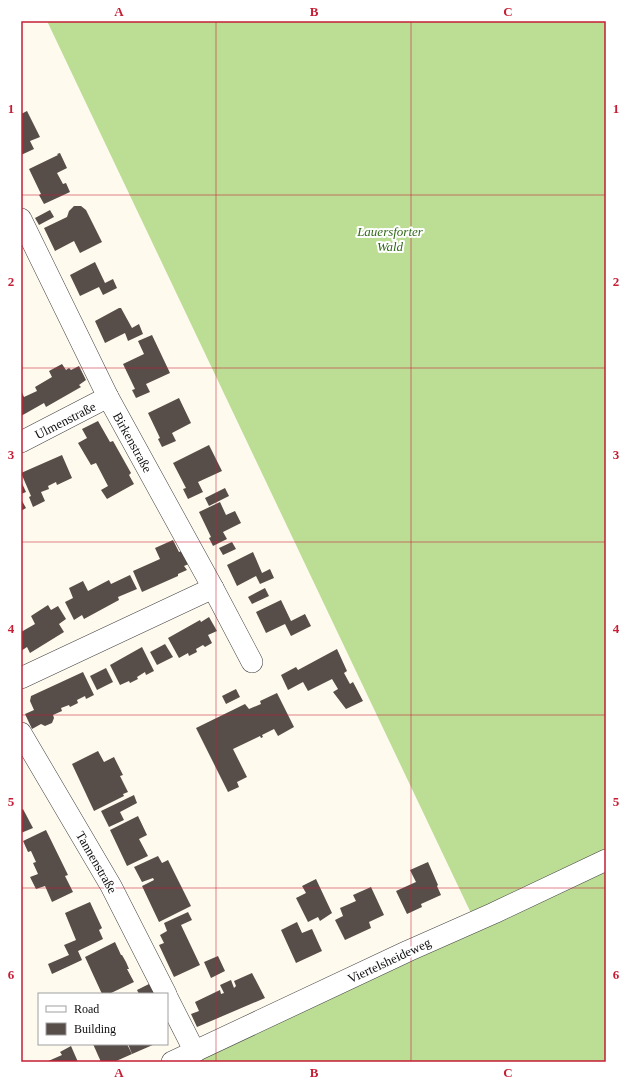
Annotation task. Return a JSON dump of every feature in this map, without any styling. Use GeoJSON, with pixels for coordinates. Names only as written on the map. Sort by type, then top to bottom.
{"type":"FeatureCollection","features":[{"type":"Feature","properties":{"kind":"street","name":"Birkenstraße"},"geometry":{"type":"LineString","coordinates":[[21,219],[108,397],[252,662]]}},
{"type":"Feature","properties":{"kind":"street","name":"Ulmenstraße"},"geometry":{"type":"LineString","coordinates":[[21,442],[108,397]]}},
{"type":"Feature","properties":{"kind":"street"},"geometry":{"type":"LineString","coordinates":[[21,678],[213,588]]}},
{"type":"Feature","properties":{"kind":"street","name":"Tannenstraße"},"geometry":{"type":"LineString","coordinates":[[21,733],[111,886],[165,993]]}},
{"type":"Feature","properties":{"kind":"street","name":"Viertelsheideweg"},"geometry":{"type":"LineString","coordinates":[[172,1062],[408,950],[606,860]]}},
{"type":"Feature","properties":{"kind":"street","name":"Tannenstraße"},"geometry":{"type":"LineString","coordinates":[[168,999],[194,1052]]}},
{"type":"Feature","properties":{"kind":"green space","name":"Lauersforter Wald"},"geometry":{"type":"Polygon","coordinates":[[[47,21],[606,21],[606,1062],[201,1062],[199,1057],[479,930],[47,21]]]}},
{"type":"Feature","properties":{"kind":"building"},"geometry":{"type":"Polygon","coordinates":[[[27,111],[40,137],[30,141],[34,149],[21,155],[21,114],[27,111]]]}},
{"type":"Feature","properties":{"kind":"building"},"geometry":{"type":"Polygon","coordinates":[[[60,153],[67,168],[57,173],[63,184],[66,183],[70,192],[44,204],[29,169],[60,153]]]}},
{"type":"Feature","properties":{"kind":"building"},"geometry":{"type":"Polygon","coordinates":[[[74,206],[81,206],[86,210],[102,242],[80,253],[74,241],[55,251],[44,228],[67,217],[69,211],[74,206]]]}},
{"type":"Feature","properties":{"kind":"building"},"geometry":{"type":"Polygon","coordinates":[[[50,210],[54,217],[39,225],[35,218],[50,210]]]}},
{"type":"Feature","properties":{"kind":"building"},"geometry":{"type":"Polygon","coordinates":[[[95,262],[105,283],[113,279],[117,288],[103,295],[99,287],[80,296],[70,275],[95,262]]]}},
{"type":"Feature","properties":{"kind":"building"},"geometry":{"type":"Polygon","coordinates":[[[121,308],[132,328],[139,324],[143,334],[128,341],[125,333],[105,343],[95,321],[121,308]]]}},
{"type":"Feature","properties":{"kind":"building"},"geometry":{"type":"Polygon","coordinates":[[[152,335],[170,373],[146,384],[150,392],[136,398],[132,390],[135,389],[123,364],[144,354],[138,341],[152,335]]]}},
{"type":"Feature","properties":{"kind":"building"},"geometry":{"type":"Polygon","coordinates":[[[62,364],[66,370],[69,368],[71,370],[79,366],[86,380],[79,385],[81,387],[46,407],[44,403],[21,416],[21,390],[24,397],[37,391],[35,387],[52,377],[49,371],[62,364]]]}},
{"type":"Feature","properties":{"kind":"building"},"geometry":{"type":"Polygon","coordinates":[[[179,398],[191,423],[172,433],[176,441],[162,447],[158,439],[160,438],[148,413],[179,398]]]}},
{"type":"Feature","properties":{"kind":"building"},"geometry":{"type":"Polygon","coordinates":[[[98,421],[110,442],[113,441],[131,473],[129,475],[134,484],[107,499],[101,490],[108,486],[96,463],[91,465],[78,443],[87,438],[82,429],[98,421]]]}},
{"type":"Feature","properties":{"kind":"building"},"geometry":{"type":"Polygon","coordinates":[[[209,445],[222,471],[198,482],[203,492],[188,499],[183,489],[186,488],[173,463],[209,445]]]}},
{"type":"Feature","properties":{"kind":"building"},"geometry":{"type":"Polygon","coordinates":[[[62,455],[72,478],[57,485],[56,482],[48,486],[49,489],[41,492],[45,501],[33,507],[29,497],[31,496],[21,473],[62,455]]]}},
{"type":"Feature","properties":{"kind":"building"},"geometry":{"type":"Polygon","coordinates":[[[21,481],[26,492],[21,494],[21,481]]]}},
{"type":"Feature","properties":{"kind":"building"},"geometry":{"type":"Polygon","coordinates":[[[225,488],[229,496],[209,506],[205,498],[225,488]]]}},
{"type":"Feature","properties":{"kind":"building"},"geometry":{"type":"Polygon","coordinates":[[[21,499],[26,508],[21,511],[21,499]]]}},
{"type":"Feature","properties":{"kind":"building"},"geometry":{"type":"Polygon","coordinates":[[[220,502],[226,515],[235,511],[241,523],[223,532],[227,539],[213,546],[209,538],[211,537],[199,512],[220,502]]]}},
{"type":"Feature","properties":{"kind":"building"},"geometry":{"type":"Polygon","coordinates":[[[173,540],[179,552],[185,550],[191,563],[184,566],[187,570],[178,574],[178,576],[142,592],[133,571],[160,559],[155,548],[173,540]]]}},
{"type":"Feature","properties":{"kind":"building"},"geometry":{"type":"Polygon","coordinates":[[[232,542],[236,549],[223,555],[219,548],[232,542]]]}},
{"type":"Feature","properties":{"kind":"building"},"geometry":{"type":"Polygon","coordinates":[[[253,552],[262,573],[270,569],[274,578],[260,584],[256,576],[237,586],[227,565],[253,552]]]}},
{"type":"Feature","properties":{"kind":"building"},"geometry":{"type":"Polygon","coordinates":[[[130,575],[137,589],[118,597],[119,600],[84,619],[82,615],[74,620],[65,602],[73,598],[69,588],[83,581],[88,591],[109,580],[111,584],[130,575]]]}},
{"type":"Feature","properties":{"kind":"building"},"geometry":{"type":"Polygon","coordinates":[[[265,588],[269,596],[252,604],[248,597],[265,588]]]}},
{"type":"Feature","properties":{"kind":"building"},"geometry":{"type":"Polygon","coordinates":[[[281,600],[291,621],[305,614],[311,626],[291,636],[285,624],[266,633],[256,612],[281,600]]]}},
{"type":"Feature","properties":{"kind":"building"},"geometry":{"type":"Polygon","coordinates":[[[48,605],[51,610],[58,606],[66,619],[59,624],[64,632],[30,653],[27,647],[21,651],[21,632],[35,624],[31,616],[48,605]]]}},
{"type":"Feature","properties":{"kind":"building"},"geometry":{"type":"Polygon","coordinates":[[[209,617],[217,631],[208,635],[212,643],[205,647],[203,645],[196,649],[197,652],[189,656],[188,653],[179,658],[168,638],[200,620],[201,622],[209,617]]]}},
{"type":"Feature","properties":{"kind":"building"},"geometry":{"type":"Polygon","coordinates":[[[165,644],[173,657],[157,665],[150,652],[165,644]]]}},
{"type":"Feature","properties":{"kind":"building"},"geometry":{"type":"Polygon","coordinates":[[[142,647],[154,671],[146,675],[145,672],[137,677],[138,679],[130,683],[129,681],[120,685],[110,665],[142,647]]]}},
{"type":"Feature","properties":{"kind":"building"},"geometry":{"type":"Polygon","coordinates":[[[337,649],[347,671],[344,673],[350,684],[353,682],[363,701],[346,709],[333,692],[338,689],[332,679],[308,691],[303,682],[288,690],[281,675],[296,667],[298,670],[337,649]]]}},
{"type":"Feature","properties":{"kind":"building"},"geometry":{"type":"Polygon","coordinates":[[[106,668],[113,682],[97,690],[90,676],[106,668]]]}},
{"type":"Feature","properties":{"kind":"building"},"geometry":{"type":"Polygon","coordinates":[[[83,672],[94,695],[86,699],[85,696],[77,700],[78,703],[70,707],[69,705],[61,708],[62,711],[53,715],[54,718],[52,723],[45,726],[41,724],[32,729],[25,714],[34,710],[30,701],[31,696],[83,672]]]}},
{"type":"Feature","properties":{"kind":"building"},"geometry":{"type":"Polygon","coordinates":[[[236,689],[240,697],[226,704],[222,696],[236,689]]]}},
{"type":"Feature","properties":{"kind":"building"},"geometry":{"type":"Polygon","coordinates":[[[277,693],[294,727],[278,736],[274,729],[262,735],[263,737],[261,738],[260,736],[233,749],[247,777],[237,782],[239,787],[228,792],[196,728],[245,704],[249,709],[261,704],[260,701],[277,693]]]}},
{"type":"Feature","properties":{"kind":"building"},"geometry":{"type":"Polygon","coordinates":[[[98,751],[104,762],[114,757],[123,775],[120,776],[128,792],[123,794],[124,796],[94,811],[72,764],[98,751]]]}},
{"type":"Feature","properties":{"kind":"building"},"geometry":{"type":"Polygon","coordinates":[[[134,795],[137,803],[120,812],[124,820],[109,827],[101,811],[134,795]]]}},
{"type":"Feature","properties":{"kind":"building"},"geometry":{"type":"Polygon","coordinates":[[[23,809],[33,828],[21,833],[21,810],[23,809]]]}},
{"type":"Feature","properties":{"kind":"building"},"geometry":{"type":"Polygon","coordinates":[[[138,816],[147,835],[139,839],[148,856],[127,866],[110,830],[138,816]]]}},
{"type":"Feature","properties":{"kind":"building"},"geometry":{"type":"Polygon","coordinates":[[[46,830],[68,875],[65,876],[73,892],[52,902],[45,886],[36,889],[30,877],[38,874],[33,863],[36,862],[31,851],[28,852],[23,841],[46,830]]]}},
{"type":"Feature","properties":{"kind":"building"},"geometry":{"type":"Polygon","coordinates":[[[158,856],[162,863],[168,860],[191,906],[159,922],[142,886],[154,880],[153,878],[142,882],[134,867],[158,856]]]}},
{"type":"Feature","properties":{"kind":"building"},"geometry":{"type":"Polygon","coordinates":[[[428,862],[441,895],[421,904],[422,907],[407,914],[396,891],[416,882],[410,870],[428,862]]]}},
{"type":"Feature","properties":{"kind":"building"},"geometry":{"type":"Polygon","coordinates":[[[316,879],[332,913],[320,921],[318,917],[308,922],[296,898],[306,893],[302,886],[316,879]]]}},
{"type":"Feature","properties":{"kind":"building"},"geometry":{"type":"Polygon","coordinates":[[[371,887],[384,915],[369,922],[371,928],[345,940],[335,920],[343,916],[340,908],[356,901],[353,895],[371,887]]]}},
{"type":"Feature","properties":{"kind":"building"},"geometry":{"type":"Polygon","coordinates":[[[90,902],[102,928],[99,930],[103,939],[78,951],[82,960],[52,974],[48,964],[69,955],[64,945],[76,940],[65,913],[90,902]]]}},
{"type":"Feature","properties":{"kind":"building"},"geometry":{"type":"Polygon","coordinates":[[[188,912],[192,920],[181,925],[200,965],[174,977],[159,945],[164,943],[160,935],[167,931],[164,923],[188,912]]]}},
{"type":"Feature","properties":{"kind":"building"},"geometry":{"type":"Polygon","coordinates":[[[297,922],[302,933],[312,929],[322,951],[296,963],[281,930],[297,922]]]}},
{"type":"Feature","properties":{"kind":"building"},"geometry":{"type":"Polygon","coordinates":[[[115,942],[126,962],[129,969],[127,969],[134,982],[111,993],[102,993],[85,957],[115,942]]]}},
{"type":"Feature","properties":{"kind":"building"},"geometry":{"type":"Polygon","coordinates":[[[218,956],[225,971],[211,978],[204,962],[218,956]]]}},
{"type":"Feature","properties":{"kind":"building"},"geometry":{"type":"Polygon","coordinates":[[[252,973],[265,998],[197,1027],[191,1014],[199,1011],[195,1002],[220,990],[221,994],[224,993],[220,985],[231,980],[234,988],[236,986],[234,981],[252,973]]]}},
{"type":"Feature","properties":{"kind":"building"},"geometry":{"type":"Polygon","coordinates":[[[151,983],[156,993],[138,993],[137,990],[151,983]]]}},
{"type":"Feature","properties":{"kind":"building"},"geometry":{"type":"Polygon","coordinates":[[[93,1045],[128,1045],[132,1054],[114,1062],[101,1062],[93,1045]]]}},
{"type":"Feature","properties":{"kind":"building"},"geometry":{"type":"Polygon","coordinates":[[[128,1045],[153,1045],[132,1054],[128,1045]]]}},
{"type":"Feature","properties":{"kind":"building"},"geometry":{"type":"Polygon","coordinates":[[[71,1046],[78,1062],[46,1062],[62,1055],[60,1052],[71,1046]]]}}]}
